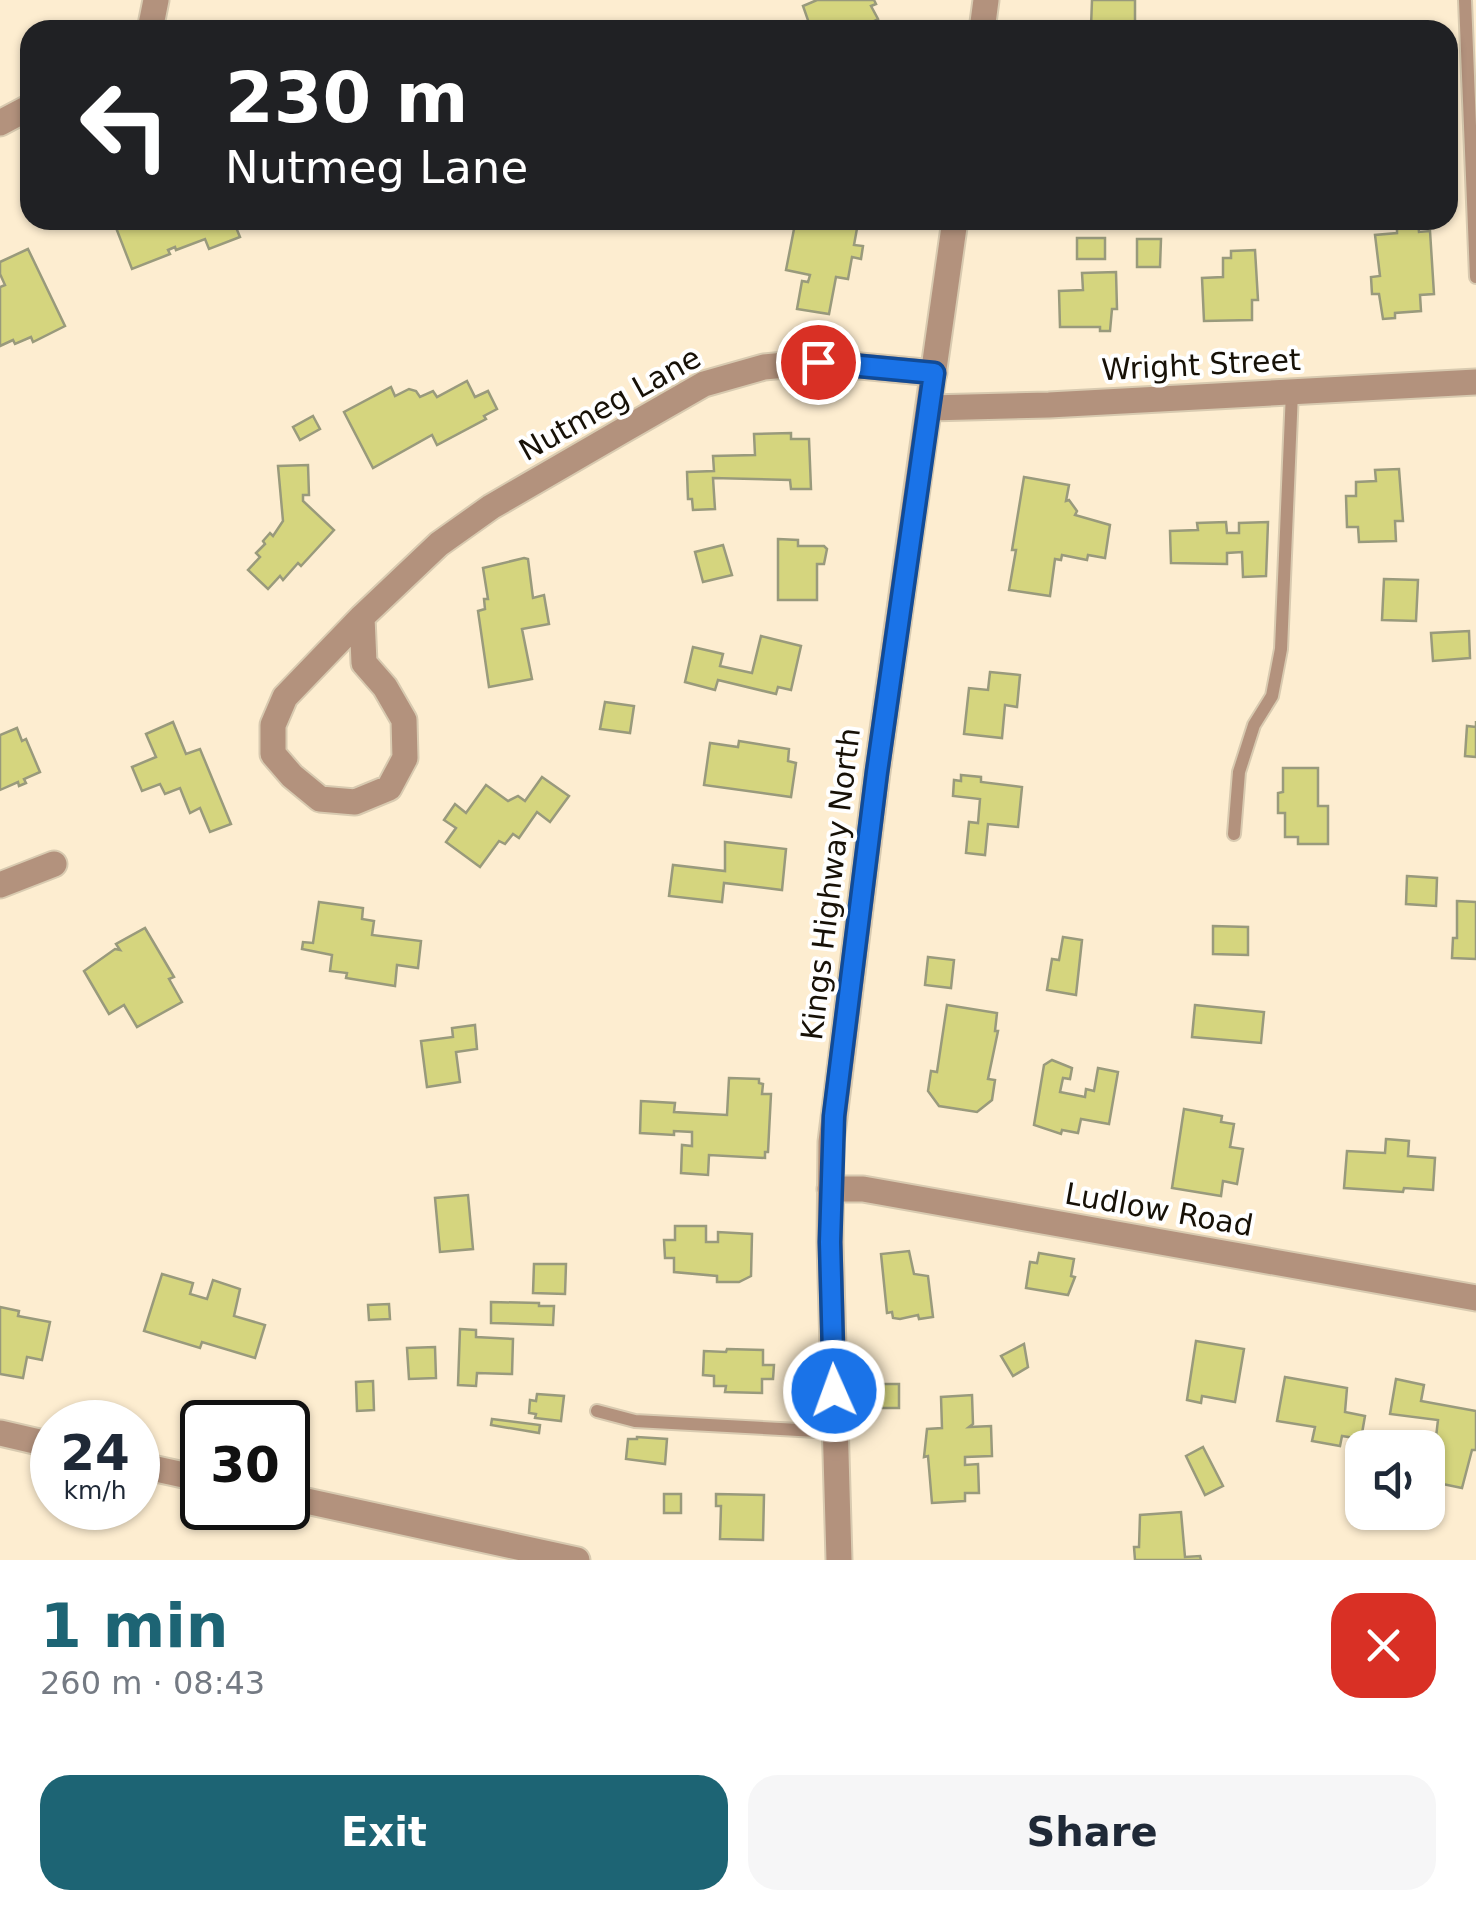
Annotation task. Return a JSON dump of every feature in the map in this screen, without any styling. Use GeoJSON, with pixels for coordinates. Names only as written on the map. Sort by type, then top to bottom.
{"type":"FeatureCollection","features":[{"type":"Feature","properties":{"kind":"street","name":"Kings Highway North"},"geometry":{"type":"LineString","coordinates":[[839,1560],[830,1189],[834,1116],[954,230]]}},
{"type":"Feature","properties":{"kind":"street","name":"Nutmeg Lane"},"geometry":{"type":"LineString","coordinates":[[362,617],[364,663],[404,720],[405,758],[389,788],[356,802],[320,798],[292,776],[273,754],[273,725],[285,697],[362,617],[439,544],[491,507],[704,384],[764,366],[818,362],[934,373]]}},
{"type":"Feature","properties":{"kind":"street","name":"Wright Street"},"geometry":{"type":"LineString","coordinates":[[930,408],[1476,382]]}},
{"type":"Feature","properties":{"kind":"street"},"geometry":{"type":"LineString","coordinates":[[0,884],[54,864]]}},
{"type":"Feature","properties":{"kind":"street","name":"Ludlow Road"},"geometry":{"type":"LineString","coordinates":[[830,1189],[862,1190],[1476,1298]]}},
{"type":"Feature","properties":{"kind":"street"},"geometry":{"type":"LineString","coordinates":[[0,1433],[30,1440]]}},
{"type":"Feature","properties":{"kind":"street"},"geometry":{"type":"LineString","coordinates":[[310,1502],[577,1560]]}},
{"type":"Feature","properties":{"kind":"lane"},"geometry":{"type":"LineString","coordinates":[[1465,0],[1476,277]]}},
{"type":"Feature","properties":{"kind":"lane"},"geometry":{"type":"LineString","coordinates":[[1234,834],[1239,772],[1254,725],[1272,696],[1281,649],[1292,392]]}},
{"type":"Feature","properties":{"kind":"lane"},"geometry":{"type":"LineString","coordinates":[[597,1411],[635,1421],[836,1432]]}},
{"type":"Feature","properties":{"kind":"building"},"geometry":{"type":"Polygon","coordinates":[[[817,0],[874,0],[876,4],[871,6],[878,19],[808,20],[803,6],[817,0]]]}},
{"type":"Feature","properties":{"kind":"building"},"geometry":{"type":"Polygon","coordinates":[[[1092,0],[1135,0],[1135,20],[1091,20],[1092,0]]]}},
{"type":"Feature","properties":{"kind":"building"},"geometry":{"type":"Polygon","coordinates":[[[117,230],[237,230],[240,237],[209,249],[205,239],[176,250],[175,247],[168,250],[170,254],[132,269],[117,230]]]}},
{"type":"Feature","properties":{"kind":"building"},"geometry":{"type":"Polygon","coordinates":[[[794,230],[857,230],[854,245],[863,246],[861,259],[852,257],[848,279],[836,277],[829,314],[797,309],[802,281],[808,282],[810,275],[786,270],[794,230]]]}},
{"type":"Feature","properties":{"kind":"building"},"geometry":{"type":"Polygon","coordinates":[[[1430,231],[1434,294],[1420,295],[1421,311],[1395,313],[1395,318],[1383,319],[1379,294],[1372,294],[1371,277],[1380,276],[1375,235],[1430,231]]]}},
{"type":"Feature","properties":{"kind":"building"},"geometry":{"type":"Polygon","coordinates":[[[1077,238],[1105,238],[1105,259],[1077,259],[1077,238]]]}},
{"type":"Feature","properties":{"kind":"building"},"geometry":{"type":"Polygon","coordinates":[[[1137,239],[1161,239],[1160,267],[1137,267],[1137,239]]]}},
{"type":"Feature","properties":{"kind":"building"},"geometry":{"type":"Polygon","coordinates":[[[28,249],[65,326],[33,342],[31,337],[0,346],[0,287],[5,285],[0,262],[28,249]]]}},
{"type":"Feature","properties":{"kind":"building"},"geometry":{"type":"Polygon","coordinates":[[[1255,250],[1258,300],[1252,300],[1252,320],[1204,321],[1202,278],[1223,277],[1223,258],[1231,258],[1231,251],[1255,250]]]}},
{"type":"Feature","properties":{"kind":"building"},"geometry":{"type":"Polygon","coordinates":[[[1116,272],[1117,309],[1112,309],[1110,331],[1100,331],[1100,327],[1060,327],[1059,291],[1083,290],[1082,273],[1116,272]]]}},
{"type":"Feature","properties":{"kind":"building"},"geometry":{"type":"Polygon","coordinates":[[[467,381],[475,397],[488,391],[497,409],[437,445],[432,435],[373,468],[344,412],[391,387],[395,396],[409,389],[420,397],[433,391],[437,397],[467,381]]]}},
{"type":"Feature","properties":{"kind":"building"},"geometry":{"type":"Polygon","coordinates":[[[313,416],[320,429],[300,440],[293,427],[313,416]]]}},
{"type":"Feature","properties":{"kind":"building"},"geometry":{"type":"Polygon","coordinates":[[[791,433],[791,439],[809,439],[811,489],[791,489],[790,480],[713,478],[715,509],[693,510],[692,499],[688,499],[687,472],[714,471],[713,456],[755,455],[754,434],[791,433]]]}},
{"type":"Feature","properties":{"kind":"building"},"geometry":{"type":"Polygon","coordinates":[[[308,465],[309,495],[303,495],[303,501],[334,530],[301,566],[298,563],[283,580],[280,576],[268,589],[248,570],[260,557],[256,553],[265,544],[263,541],[270,533],[273,536],[283,521],[278,466],[308,465]]]}},
{"type":"Feature","properties":{"kind":"building"},"geometry":{"type":"Polygon","coordinates":[[[1399,469],[1403,521],[1395,521],[1396,541],[1359,542],[1358,527],[1347,527],[1346,496],[1356,496],[1356,482],[1376,481],[1375,470],[1399,469]]]}},
{"type":"Feature","properties":{"kind":"building"},"geometry":{"type":"Polygon","coordinates":[[[1024,477],[1069,485],[1066,501],[1077,511],[1075,515],[1110,525],[1105,558],[1088,555],[1087,560],[1062,555],[1061,560],[1055,559],[1050,596],[1009,590],[1024,477]]]}},
{"type":"Feature","properties":{"kind":"building"},"geometry":{"type":"Polygon","coordinates":[[[1226,522],[1227,533],[1239,533],[1239,523],[1268,522],[1266,576],[1243,577],[1242,552],[1227,553],[1227,564],[1171,563],[1170,531],[1198,530],[1197,523],[1226,522]]]}},
{"type":"Feature","properties":{"kind":"building"},"geometry":{"type":"Polygon","coordinates":[[[778,539],[798,540],[798,546],[827,549],[824,564],[817,564],[817,600],[778,600],[778,539]]]}},
{"type":"Feature","properties":{"kind":"building"},"geometry":{"type":"Polygon","coordinates":[[[723,545],[732,575],[703,582],[695,552],[723,545]]]}},
{"type":"Feature","properties":{"kind":"building"},"geometry":{"type":"Polygon","coordinates":[[[528,559],[533,598],[544,595],[549,624],[522,629],[532,679],[489,687],[478,611],[485,609],[484,599],[488,599],[483,568],[528,559]]]}},
{"type":"Feature","properties":{"kind":"building"},"geometry":{"type":"Polygon","coordinates":[[[1384,579],[1418,580],[1416,621],[1382,620],[1384,579]]]}},
{"type":"Feature","properties":{"kind":"building"},"geometry":{"type":"Polygon","coordinates":[[[1469,631],[1470,658],[1433,661],[1431,633],[1469,631]]]}},
{"type":"Feature","properties":{"kind":"building"},"geometry":{"type":"Polygon","coordinates":[[[761,636],[801,646],[791,690],[778,687],[776,694],[718,680],[715,690],[685,682],[693,647],[723,654],[720,666],[752,673],[761,636]]]}},
{"type":"Feature","properties":{"kind":"building"},"geometry":{"type":"Polygon","coordinates":[[[990,672],[1020,675],[1017,707],[1005,705],[1002,738],[964,734],[969,688],[988,690],[990,672]]]}},
{"type":"Feature","properties":{"kind":"building"},"geometry":{"type":"Polygon","coordinates":[[[605,702],[634,706],[630,733],[600,729],[605,702]]]}},
{"type":"Feature","properties":{"kind":"building"},"geometry":{"type":"Polygon","coordinates":[[[173,722],[186,754],[200,749],[231,824],[210,832],[200,808],[190,813],[180,788],[165,794],[160,784],[142,791],[132,767],[156,757],[146,734],[173,722]]]}},
{"type":"Feature","properties":{"kind":"building"},"geometry":{"type":"Polygon","coordinates":[[[1467,726],[1476,727],[1476,757],[1465,756],[1467,726]]]}},
{"type":"Feature","properties":{"kind":"building"},"geometry":{"type":"Polygon","coordinates":[[[17,728],[40,772],[24,779],[26,783],[19,786],[18,782],[0,790],[0,735],[17,728]]]}},
{"type":"Feature","properties":{"kind":"building"},"geometry":{"type":"Polygon","coordinates":[[[739,741],[789,749],[788,761],[796,763],[791,797],[704,785],[710,743],[738,747],[739,741]]]}},
{"type":"Feature","properties":{"kind":"building"},"geometry":{"type":"Polygon","coordinates":[[[1283,768],[1318,768],[1318,806],[1328,806],[1328,844],[1298,844],[1298,837],[1285,837],[1285,813],[1278,813],[1283,768]]]}},
{"type":"Feature","properties":{"kind":"building"},"geometry":{"type":"Polygon","coordinates":[[[961,775],[981,777],[981,782],[1022,787],[1018,827],[988,824],[985,855],[966,853],[969,822],[978,823],[980,799],[953,796],[954,780],[961,781],[961,775]]]}},
{"type":"Feature","properties":{"kind":"building"},"geometry":{"type":"Polygon","coordinates":[[[542,777],[569,796],[550,822],[537,812],[519,838],[513,834],[505,844],[499,841],[480,867],[446,842],[456,828],[444,820],[455,804],[466,813],[486,785],[508,801],[518,796],[525,801],[542,777]]]}},
{"type":"Feature","properties":{"kind":"building"},"geometry":{"type":"Polygon","coordinates":[[[725,842],[786,849],[782,890],[724,883],[722,902],[669,896],[673,865],[725,871],[725,842]]]}},
{"type":"Feature","properties":{"kind":"building"},"geometry":{"type":"Polygon","coordinates":[[[1407,876],[1437,878],[1436,906],[1406,904],[1407,876]]]}},
{"type":"Feature","properties":{"kind":"building"},"geometry":{"type":"Polygon","coordinates":[[[1457,901],[1476,902],[1476,959],[1452,958],[1453,938],[1457,938],[1457,901]]]}},
{"type":"Feature","properties":{"kind":"building"},"geometry":{"type":"Polygon","coordinates":[[[319,902],[363,908],[362,919],[374,921],[372,935],[421,941],[418,968],[397,965],[395,986],[346,978],[347,973],[330,971],[332,955],[302,949],[303,942],[313,943],[319,902]]]}},
{"type":"Feature","properties":{"kind":"building"},"geometry":{"type":"Polygon","coordinates":[[[1213,926],[1248,927],[1248,955],[1213,954],[1213,926]]]}},
{"type":"Feature","properties":{"kind":"building"},"geometry":{"type":"Polygon","coordinates":[[[145,928],[174,977],[169,979],[182,1002],[137,1027],[124,1005],[109,1014],[84,971],[115,949],[120,950],[116,944],[145,928]]]}},
{"type":"Feature","properties":{"kind":"building"},"geometry":{"type":"Polygon","coordinates":[[[1063,937],[1082,940],[1076,995],[1047,990],[1052,959],[1059,960],[1063,937]]]}},
{"type":"Feature","properties":{"kind":"building"},"geometry":{"type":"Polygon","coordinates":[[[928,957],[954,960],[951,988],[925,985],[928,957]]]}},
{"type":"Feature","properties":{"kind":"building"},"geometry":{"type":"Polygon","coordinates":[[[947,1005],[997,1013],[998,1031],[988,1079],[995,1080],[992,1100],[977,1112],[939,1106],[928,1091],[931,1071],[937,1072],[947,1005]]]}},
{"type":"Feature","properties":{"kind":"building"},"geometry":{"type":"Polygon","coordinates":[[[1195,1005],[1264,1012],[1261,1043],[1192,1037],[1195,1005]]]}},
{"type":"Feature","properties":{"kind":"building"},"geometry":{"type":"Polygon","coordinates":[[[475,1025],[477,1049],[456,1052],[460,1082],[427,1087],[421,1041],[453,1037],[452,1028],[475,1025]]]}},
{"type":"Feature","properties":{"kind":"building"},"geometry":{"type":"Polygon","coordinates":[[[1052,1060],[1072,1068],[1070,1079],[1063,1078],[1060,1092],[1085,1097],[1086,1089],[1094,1091],[1098,1068],[1118,1072],[1109,1124],[1081,1119],[1078,1133],[1062,1130],[1061,1134],[1034,1125],[1044,1065],[1052,1060]]]}},
{"type":"Feature","properties":{"kind":"building"},"geometry":{"type":"Polygon","coordinates":[[[729,1078],[759,1079],[762,1094],[771,1094],[765,1158],[709,1155],[708,1175],[681,1173],[682,1145],[692,1146],[692,1132],[640,1133],[641,1101],[675,1103],[674,1112],[727,1115],[729,1078]]]}},
{"type":"Feature","properties":{"kind":"building"},"geometry":{"type":"Polygon","coordinates":[[[1184,1109],[1222,1116],[1221,1122],[1234,1124],[1230,1147],[1243,1149],[1237,1184],[1223,1181],[1221,1196],[1172,1188],[1184,1109]]]}},
{"type":"Feature","properties":{"kind":"building"},"geometry":{"type":"Polygon","coordinates":[[[1386,1139],[1409,1141],[1408,1156],[1435,1158],[1433,1190],[1344,1188],[1347,1151],[1385,1153],[1386,1139]]]}},
{"type":"Feature","properties":{"kind":"building"},"geometry":{"type":"Polygon","coordinates":[[[468,1195],[473,1249],[440,1252],[435,1198],[468,1195]]]}},
{"type":"Feature","properties":{"kind":"building"},"geometry":{"type":"Polygon","coordinates":[[[675,1226],[706,1226],[706,1242],[718,1242],[718,1232],[752,1234],[751,1276],[739,1282],[717,1282],[717,1276],[674,1272],[674,1258],[665,1258],[664,1240],[675,1240],[675,1226]]]}},
{"type":"Feature","properties":{"kind":"building"},"geometry":{"type":"Polygon","coordinates":[[[909,1251],[914,1274],[928,1276],[933,1317],[900,1319],[893,1318],[892,1312],[887,1313],[881,1254],[909,1251]]]}},
{"type":"Feature","properties":{"kind":"building"},"geometry":{"type":"Polygon","coordinates":[[[1039,1253],[1074,1259],[1071,1276],[1075,1277],[1068,1295],[1026,1288],[1030,1262],[1037,1263],[1039,1253]]]}},
{"type":"Feature","properties":{"kind":"building"},"geometry":{"type":"Polygon","coordinates":[[[534,1264],[566,1264],[565,1294],[533,1293],[534,1264]]]}},
{"type":"Feature","properties":{"kind":"building"},"geometry":{"type":"Polygon","coordinates":[[[162,1274],[193,1283],[190,1294],[207,1299],[213,1280],[240,1289],[234,1316],[265,1325],[255,1358],[202,1342],[200,1348],[144,1331],[162,1274]]]}},
{"type":"Feature","properties":{"kind":"building"},"geometry":{"type":"Polygon","coordinates":[[[491,1302],[554,1306],[553,1325],[491,1323],[491,1302]]]}},
{"type":"Feature","properties":{"kind":"building"},"geometry":{"type":"Polygon","coordinates":[[[389,1304],[390,1319],[369,1320],[368,1305],[389,1304]]]}},
{"type":"Feature","properties":{"kind":"building"},"geometry":{"type":"Polygon","coordinates":[[[0,1307],[19,1311],[18,1316],[50,1322],[42,1360],[27,1357],[23,1378],[0,1374],[0,1307]]]}},
{"type":"Feature","properties":{"kind":"building"},"geometry":{"type":"Polygon","coordinates":[[[460,1329],[476,1330],[476,1337],[513,1339],[512,1374],[477,1373],[476,1386],[458,1385],[460,1329]]]}},
{"type":"Feature","properties":{"kind":"building"},"geometry":{"type":"Polygon","coordinates":[[[1196,1341],[1244,1349],[1235,1402],[1202,1396],[1201,1403],[1187,1400],[1196,1341]]]}},
{"type":"Feature","properties":{"kind":"building"},"geometry":{"type":"Polygon","coordinates":[[[1024,1344],[1028,1367],[1013,1376],[1001,1356],[1024,1344]]]}},
{"type":"Feature","properties":{"kind":"building"},"geometry":{"type":"Polygon","coordinates":[[[435,1347],[436,1378],[409,1379],[407,1348],[435,1347]]]}},
{"type":"Feature","properties":{"kind":"building"},"geometry":{"type":"Polygon","coordinates":[[[763,1350],[763,1365],[774,1365],[773,1379],[762,1379],[762,1393],[725,1392],[726,1386],[714,1386],[714,1376],[703,1375],[704,1351],[763,1350]]]}},
{"type":"Feature","properties":{"kind":"building"},"geometry":{"type":"Polygon","coordinates":[[[1285,1377],[1347,1388],[1345,1412],[1365,1416],[1363,1430],[1345,1430],[1340,1446],[1312,1441],[1315,1427],[1277,1421],[1285,1377]]]}},
{"type":"Feature","properties":{"kind":"building"},"geometry":{"type":"Polygon","coordinates":[[[1396,1379],[1424,1385],[1421,1401],[1476,1411],[1476,1450],[1472,1450],[1462,1488],[1445,1484],[1445,1430],[1437,1430],[1438,1420],[1390,1414],[1396,1379]]]}},
{"type":"Feature","properties":{"kind":"building"},"geometry":{"type":"Polygon","coordinates":[[[373,1381],[374,1410],[357,1411],[356,1382],[373,1381]]]}},
{"type":"Feature","properties":{"kind":"building"},"geometry":{"type":"Polygon","coordinates":[[[873,1384],[899,1384],[899,1408],[874,1408],[873,1384]]]}},
{"type":"Feature","properties":{"kind":"building"},"geometry":{"type":"Polygon","coordinates":[[[537,1394],[564,1396],[561,1421],[535,1418],[536,1414],[529,1413],[530,1400],[536,1401],[537,1394]]]}},
{"type":"Feature","properties":{"kind":"building"},"geometry":{"type":"Polygon","coordinates":[[[972,1395],[973,1424],[969,1427],[991,1426],[992,1456],[965,1457],[965,1465],[978,1464],[979,1493],[965,1493],[965,1501],[932,1503],[928,1456],[924,1457],[927,1429],[942,1428],[941,1397],[972,1395]]]}},
{"type":"Feature","properties":{"kind":"building"},"geometry":{"type":"Polygon","coordinates":[[[492,1419],[540,1425],[539,1433],[491,1425],[492,1419]]]}},
{"type":"Feature","properties":{"kind":"building"},"geometry":{"type":"Polygon","coordinates":[[[628,1439],[667,1439],[665,1464],[626,1459],[628,1439]]]}},
{"type":"Feature","properties":{"kind":"building"},"geometry":{"type":"Polygon","coordinates":[[[1203,1447],[1223,1486],[1205,1495],[1186,1456],[1203,1447]]]}},
{"type":"Feature","properties":{"kind":"building"},"geometry":{"type":"Polygon","coordinates":[[[664,1494],[681,1494],[681,1513],[664,1513],[664,1494]]]}},
{"type":"Feature","properties":{"kind":"building"},"geometry":{"type":"Polygon","coordinates":[[[716,1494],[764,1495],[763,1540],[720,1539],[721,1506],[716,1506],[716,1494]]]}},
{"type":"Feature","properties":{"kind":"building"},"geometry":{"type":"Polygon","coordinates":[[[1181,1512],[1185,1557],[1200,1556],[1201,1560],[1135,1560],[1140,1515],[1181,1512]]]}},
{"type":"Feature","properties":{"kind":"route"},"geometry":{"type":"LineString","coordinates":[[818,362],[934,373],[877,772],[834,1116],[830,1242],[834,1391]]}}]}
